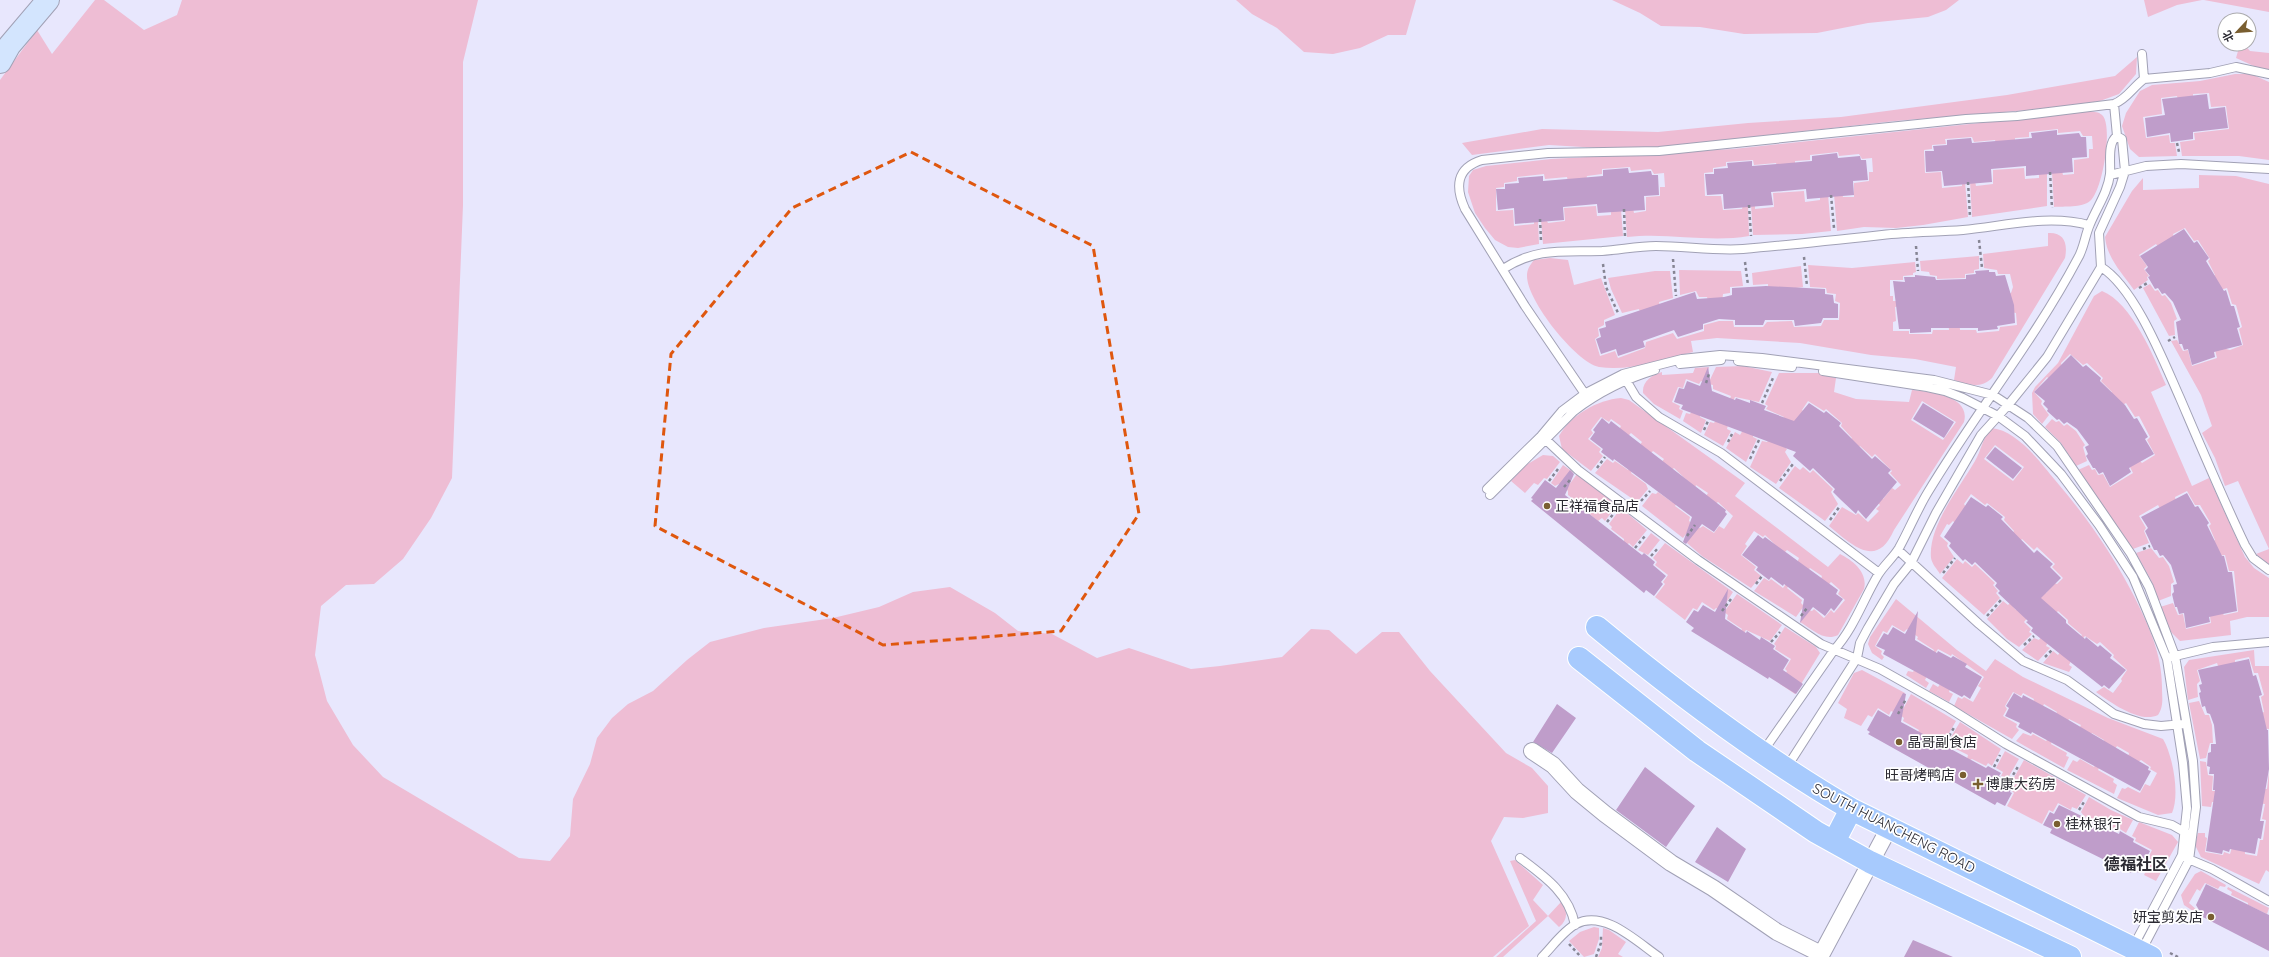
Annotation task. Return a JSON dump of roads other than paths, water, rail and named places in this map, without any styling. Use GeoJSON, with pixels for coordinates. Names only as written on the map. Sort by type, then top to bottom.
{"type":"FeatureCollection","features":[{"type":"Feature","properties":{"kind":"main road"},"geometry":{"type":"LineString","coordinates":[[0,62],[9,46],[48,0]]}},
{"type":"Feature","properties":{"kind":"main road","name":"SOUTH HUANCHENG ROAD"},"geometry":{"type":"LineString","coordinates":[[1597,627],[1663,682],[1785,770],[1851,809],[2143,950]]}},
{"type":"Feature","properties":{"kind":"main road"},"geometry":{"type":"LineString","coordinates":[[1579,658],[1720,768],[1834,842],[1874,864],[2070,957]]}},
{"type":"Feature","properties":{"kind":"main road"},"geometry":{"type":"LineString","coordinates":[[1834,842],[1851,809]]}},
{"type":"Feature","properties":{"kind":"street"},"geometry":{"type":"LineString","coordinates":[[1532,751],[1553,765],[1577,791],[1605,814],[1671,863],[1713,888],[1777,932],[1823,956],[1893,830]]}},
{"type":"Feature","properties":{"kind":"lane"},"geometry":{"type":"LineString","coordinates":[[2142,54],[2144,79]]}},
{"type":"Feature","properties":{"kind":"lane"},"geometry":{"type":"LineString","coordinates":[[1587,397],[1551,345],[1465,209],[1459,194],[1458,182],[1463,172],[1472,163],[1482,160],[1548,153],[1659,151],[1966,119],[2017,116],[2114,104],[2123,101],[2136,85],[2144,79],[2210,73],[2236,67],[2269,74]]}},
{"type":"Feature","properties":{"kind":"lane"},"geometry":{"type":"LineString","coordinates":[[1762,753],[1834,650],[1847,636],[1879,573],[1898,550],[1928,492],[1982,408],[2042,321],[2080,256],[2089,224],[2104,195],[2110,175],[2111,147],[2117,136],[2114,104]]}},
{"type":"Feature","properties":{"kind":"lane"},"geometry":{"type":"LineString","coordinates":[[1785,770],[1857,658],[1860,643],[1868,628],[1894,584],[1911,563],[1936,513],[1981,435],[2009,404],[2047,357],[2101,267],[2099,234],[2120,187],[2125,171],[2122,139],[2117,136]]}},
{"type":"Feature","properties":{"kind":"lane"},"geometry":{"type":"LineString","coordinates":[[2110,175],[2146,166],[2181,164],[2269,169]]}},
{"type":"Feature","properties":{"kind":"lane"},"geometry":{"type":"LineString","coordinates":[[1502,269],[1522,258],[1542,252],[1603,251],[1626,247],[1671,246],[1748,248],[1835,241],[1883,235],[1974,229],[2052,220],[2076,221],[2089,224]]}},
{"type":"Feature","properties":{"kind":"lane"},"geometry":{"type":"LineString","coordinates":[[2101,267],[2114,278],[2141,317],[2173,383],[2245,545],[2253,558],[2269,570]]}},
{"type":"Feature","properties":{"kind":"lane"},"geometry":{"type":"LineString","coordinates":[[1488,492],[1544,438],[1562,411],[1624,377],[1682,359],[1720,355],[1762,358],[1934,380],[1993,394],[2009,404],[2028,418],[2057,446],[2131,554],[2149,587],[2175,656],[2187,724],[2195,788],[2189,835],[2143,950]]}},
{"type":"Feature","properties":{"kind":"lane"},"geometry":{"type":"LineString","coordinates":[[1624,377],[1674,366],[1724,360],[1795,367],[1927,387],[1963,398],[1998,416],[2038,449],[2061,474],[2099,525],[2133,577],[2167,659],[2187,799],[2189,860],[2143,950]]}},
{"type":"Feature","properties":{"kind":"lane"},"geometry":{"type":"LineString","coordinates":[[1624,377],[1636,397],[1659,417],[1701,439],[1746,470],[1879,573]]}},
{"type":"Feature","properties":{"kind":"lane"},"geometry":{"type":"LineString","coordinates":[[1544,438],[1578,470],[1698,560],[1811,638],[1834,650],[1857,658],[1912,688],[2024,754],[2139,817],[2172,825],[2189,835]]}},
{"type":"Feature","properties":{"kind":"lane"},"geometry":{"type":"LineString","coordinates":[[1898,550],[1979,624],[2023,661],[2066,680],[2114,714],[2144,724],[2160,726],[2187,724]]}},
{"type":"Feature","properties":{"kind":"lane"},"geometry":{"type":"LineString","coordinates":[[2167,659],[2213,647],[2269,642]]}},
{"type":"Feature","properties":{"kind":"lane"},"geometry":{"type":"LineString","coordinates":[[2182,855],[2189,860],[2212,869],[2269,900]]}},
{"type":"Feature","properties":{"kind":"lane"},"geometry":{"type":"LineString","coordinates":[[1520,858],[1563,893],[1571,908],[1575,924]]}},
{"type":"Feature","properties":{"kind":"lane"},"geometry":{"type":"LineString","coordinates":[[1542,957],[1575,924],[1600,921],[1612,926],[1659,957]]}},
{"type":"Feature","properties":{"kind":"place","name":"正祥福食品店"},"geometry":{"type":"Point","coordinates":[1547,506]}},
{"type":"Feature","properties":{"kind":"place","name":"晶哥副食店"},"geometry":{"type":"Point","coordinates":[1899,742]}},
{"type":"Feature","properties":{"kind":"place","name":"旺哥烤鸭店"},"geometry":{"type":"Point","coordinates":[1963,775]}},
{"type":"Feature","properties":{"kind":"place","name":"博康大药房"},"geometry":{"type":"Point","coordinates":[1978,784]}},
{"type":"Feature","properties":{"kind":"place","name":"桂林银行"},"geometry":{"type":"Point","coordinates":[2057,824]}},
{"type":"Feature","properties":{"kind":"place","name":"妍宝剪发店"},"geometry":{"type":"Point","coordinates":[2211,917]}},
{"type":"Feature","properties":{"kind":"district","name":"德福社区"},"geometry":{"type":"Point","coordinates":[2136,864]}}]}
